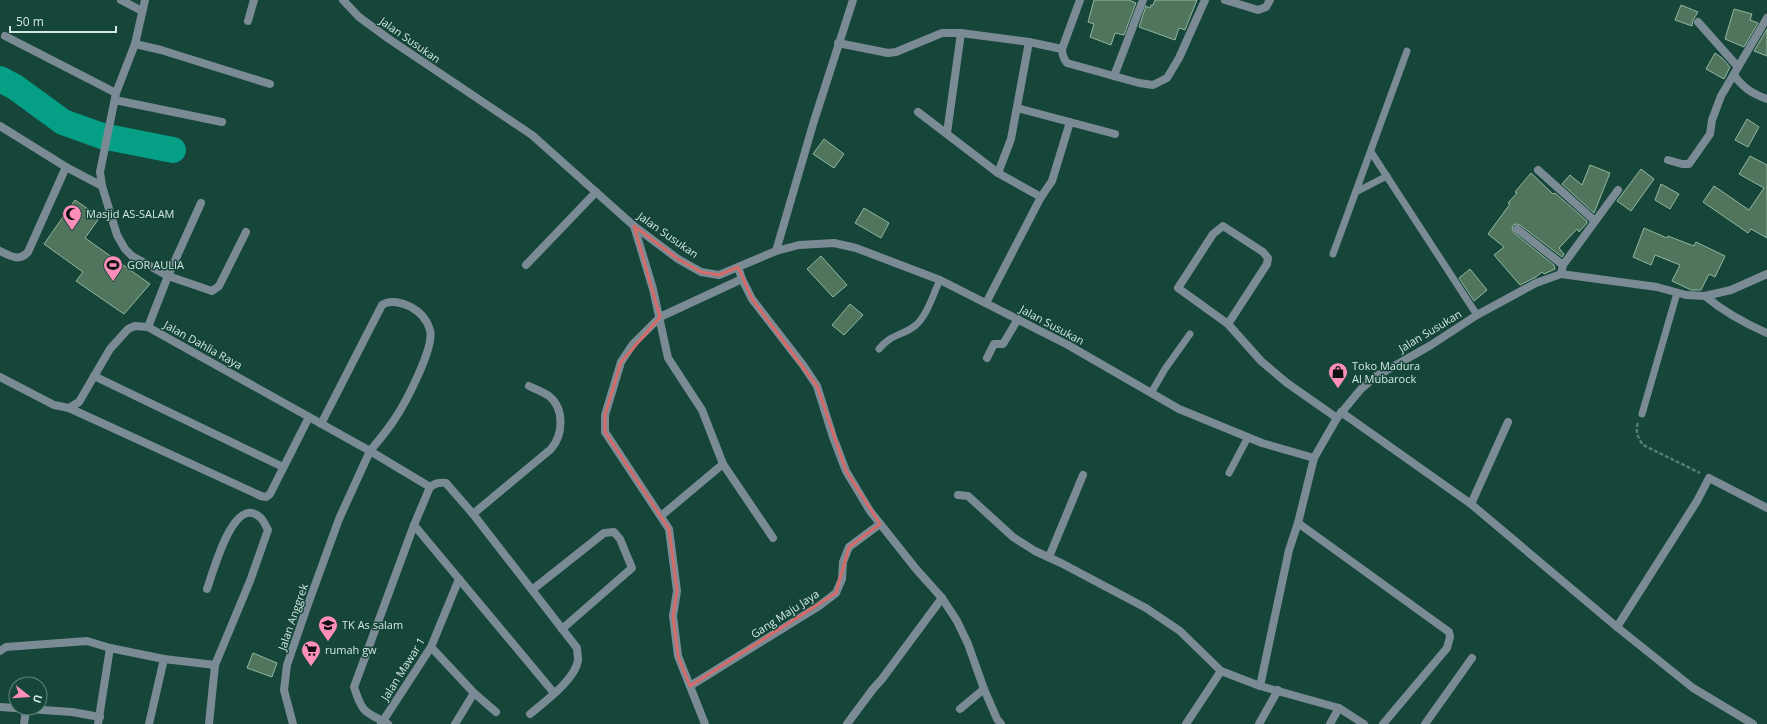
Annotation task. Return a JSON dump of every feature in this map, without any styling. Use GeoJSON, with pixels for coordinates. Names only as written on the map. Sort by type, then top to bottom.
{"type":"FeatureCollection","features":[{"type":"Feature","properties":{"kind":"street"},"geometry":{"type":"LineString","coordinates":[[121,0],[142,11]]}},
{"type":"Feature","properties":{"kind":"street"},"geometry":{"type":"LineString","coordinates":[[145,0],[136,44],[116,97],[100,172],[102,186],[117,235],[125,249],[132,256],[168,276],[212,291],[219,286],[246,232]]}},
{"type":"Feature","properties":{"kind":"street"},"geometry":{"type":"LineString","coordinates":[[248,21],[254,0]]}},
{"type":"Feature","properties":{"kind":"street","name":"Jalan Susukan"},"geometry":{"type":"LineString","coordinates":[[343,0],[359,17],[388,39],[532,135],[634,226],[678,259],[701,272],[719,275],[776,251],[799,245],[834,243],[879,256],[940,280],[1018,319],[1068,345],[1179,409],[1286,451],[1314,458],[1339,415],[1361,389],[1376,377],[1431,345],[1477,315],[1536,283],[1562,274],[1639,284],[1677,293],[1705,296],[1730,290],[1767,274]]}},
{"type":"Feature","properties":{"kind":"street"},"geometry":{"type":"LineString","coordinates":[[776,251],[838,43],[853,0]]}},
{"type":"Feature","properties":{"kind":"street"},"geometry":{"type":"LineString","coordinates":[[1080,0],[1062,49],[1062,55],[1067,63],[1139,83],[1153,85],[1167,78],[1179,58],[1205,0]]}},
{"type":"Feature","properties":{"kind":"street"},"geometry":{"type":"LineString","coordinates":[[1114,76],[1143,0]]}},
{"type":"Feature","properties":{"kind":"street"},"geometry":{"type":"LineString","coordinates":[[1225,0],[1258,10],[1266,7],[1270,0]]}},
{"type":"Feature","properties":{"kind":"street"},"geometry":{"type":"LineString","coordinates":[[1668,160],[1682,164],[1689,164],[1710,134],[1712,120],[1721,96],[1767,18]]}},
{"type":"Feature","properties":{"kind":"street"},"geometry":{"type":"LineString","coordinates":[[1698,22],[1738,67]]}},
{"type":"Feature","properties":{"kind":"street"},"geometry":{"type":"LineString","coordinates":[[838,43],[888,53],[896,52],[942,33],[961,33],[1029,42],[1062,49]]}},
{"type":"Feature","properties":{"kind":"street"},"geometry":{"type":"LineString","coordinates":[[947,133],[961,33]]}},
{"type":"Feature","properties":{"kind":"street"},"geometry":{"type":"LineString","coordinates":[[5,36],[116,97],[222,122]]}},
{"type":"Feature","properties":{"kind":"street"},"geometry":{"type":"LineString","coordinates":[[998,173],[1011,139],[1029,42]]}},
{"type":"Feature","properties":{"kind":"street"},"geometry":{"type":"LineString","coordinates":[[136,44],[161,50],[270,84]]}},
{"type":"Feature","properties":{"kind":"street"},"geometry":{"type":"LineString","coordinates":[[1734,75],[1740,84],[1752,93],[1767,99]]}},
{"type":"Feature","properties":{"kind":"street"},"geometry":{"type":"LineString","coordinates":[[1017,108],[1115,134]]}},
{"type":"Feature","properties":{"kind":"street"},"geometry":{"type":"LineString","coordinates":[[918,112],[998,173],[1041,197]]}},
{"type":"Feature","properties":{"kind":"street"},"geometry":{"type":"LineString","coordinates":[[986,303],[1041,197],[1052,181],[1070,122]]}},
{"type":"Feature","properties":{"kind":"street"},"geometry":{"type":"LineString","coordinates":[[0,126],[66,167],[102,186]]}},
{"type":"Feature","properties":{"kind":"street"},"geometry":{"type":"LineString","coordinates":[[0,250],[17,258],[22,258],[28,252],[66,167]]}},
{"type":"Feature","properties":{"kind":"street"},"geometry":{"type":"LineString","coordinates":[[1538,170],[1595,221]]}},
{"type":"Feature","properties":{"kind":"street"},"geometry":{"type":"LineString","coordinates":[[1562,274],[1563,265],[1618,190]]}},
{"type":"Feature","properties":{"kind":"street"},"geometry":{"type":"LineString","coordinates":[[526,265],[596,192]]}},
{"type":"Feature","properties":{"kind":"street","name":"Jalan Dahlia Raya"},"geometry":{"type":"LineString","coordinates":[[201,203],[168,276],[148,327],[370,451],[430,487]]}},
{"type":"Feature","properties":{"kind":"street"},"geometry":{"type":"LineString","coordinates":[[634,226],[660,317],[668,358],[702,410],[723,464],[773,538]]}},
{"type":"Feature","properties":{"kind":"street"},"geometry":{"type":"LineString","coordinates":[[1228,324],[1267,264],[1268,258],[1263,252],[1223,226],[1213,234],[1178,288],[1228,324],[1262,361],[1287,383],[1339,415],[1471,504],[1617,627],[1693,688],[1753,724]]}},
{"type":"Feature","properties":{"kind":"street"},"geometry":{"type":"LineString","coordinates":[[1517,229],[1563,265]]}},
{"type":"Feature","properties":{"kind":"street"},"geometry":{"type":"LineString","coordinates":[[738,267],[752,299],[803,365],[817,386],[833,437],[846,471],[870,511],[942,598],[956,621],[968,644],[984,689],[997,719],[1001,724]]}},
{"type":"Feature","properties":{"kind":"street"},"geometry":{"type":"LineString","coordinates":[[704,724],[678,656],[673,616],[677,591],[669,529],[605,432],[605,415],[621,362],[633,344],[660,317],[742,279]]}},
{"type":"Feature","properties":{"kind":"street"},"geometry":{"type":"LineString","coordinates":[[1705,296],[1719,308],[1740,321],[1767,333]]}},
{"type":"Feature","properties":{"kind":"street","name":"Jalan Anggrek"},"geometry":{"type":"LineString","coordinates":[[293,724],[284,690],[288,665],[307,607],[340,519],[370,451],[394,420],[411,389],[430,347],[431,330],[419,312],[405,304],[386,302],[382,305],[321,424]]}},
{"type":"Feature","properties":{"kind":"street"},"geometry":{"type":"LineString","coordinates":[[987,358],[994,344],[1003,344],[1018,319]]}},
{"type":"Feature","properties":{"kind":"street"},"geometry":{"type":"LineString","coordinates":[[69,408],[79,402],[110,349],[128,329],[135,326],[148,327]]}},
{"type":"Feature","properties":{"kind":"street"},"geometry":{"type":"LineString","coordinates":[[94,376],[283,468]]}},
{"type":"Feature","properties":{"kind":"street"},"geometry":{"type":"LineString","coordinates":[[0,377],[54,405],[69,408],[260,496],[266,497],[270,494],[309,417]]}},
{"type":"Feature","properties":{"kind":"street"},"geometry":{"type":"LineString","coordinates":[[473,514],[551,449],[560,435],[559,413],[553,401],[550,397],[529,386]]}},
{"type":"Feature","properties":{"kind":"street"},"geometry":{"type":"LineString","coordinates":[[1471,504],[1508,422]]}},
{"type":"Feature","properties":{"kind":"street"},"geometry":{"type":"LineString","coordinates":[[1260,686],[1289,550],[1298,523],[1314,458]]}},
{"type":"Feature","properties":{"kind":"street"},"geometry":{"type":"LineString","coordinates":[[661,516],[723,464]]}},
{"type":"Feature","properties":{"kind":"street"},"geometry":{"type":"LineString","coordinates":[[1049,557],[1083,475]]}},
{"type":"Feature","properties":{"kind":"street"},"geometry":{"type":"LineString","coordinates":[[1617,627],[1709,478],[1767,508]]}},
{"type":"Feature","properties":{"kind":"street"},"geometry":{"type":"LineString","coordinates":[[384,723],[369,715],[359,703],[354,687],[414,525],[430,487],[435,483],[446,483],[473,514],[577,648],[578,661],[574,672],[554,693],[530,714]]}},
{"type":"Feature","properties":{"kind":"street"},"geometry":{"type":"LineString","coordinates":[[958,495],[968,496],[1013,537],[1035,551],[1146,608],[1180,631],[1221,671],[1260,686],[1339,708],[1364,724]]}},
{"type":"Feature","properties":{"kind":"street"},"geometry":{"type":"LineString","coordinates":[[207,589],[230,530],[240,516],[248,513],[257,514],[264,521],[268,530],[250,581],[215,665],[209,724]]}},
{"type":"Feature","properties":{"kind":"street"},"geometry":{"type":"LineString","coordinates":[[1298,523],[1449,632],[1450,637],[1447,648],[1383,724]]}},
{"type":"Feature","properties":{"kind":"street","name":"Gang Maju Jaya"},"geometry":{"type":"LineString","coordinates":[[690,686],[819,606],[836,593],[842,579],[843,562],[849,547],[880,524]]}},
{"type":"Feature","properties":{"kind":"street"},"geometry":{"type":"LineString","coordinates":[[414,525],[554,693]]}},
{"type":"Feature","properties":{"kind":"street"},"geometry":{"type":"LineString","coordinates":[[532,590],[604,532],[614,532],[620,539],[632,568],[562,629]]}},
{"type":"Feature","properties":{"kind":"street","name":"Jalan Mawar 1"},"geometry":{"type":"LineString","coordinates":[[384,723],[431,647],[459,579]]}},
{"type":"Feature","properties":{"kind":"street"},"geometry":{"type":"LineString","coordinates":[[847,724],[873,689],[882,680],[942,598]]}},
{"type":"Feature","properties":{"kind":"street"},"geometry":{"type":"LineString","coordinates":[[0,651],[6,647],[87,641],[110,648],[164,659],[215,665]]}},
{"type":"Feature","properties":{"kind":"street"},"geometry":{"type":"LineString","coordinates":[[431,647],[474,693],[496,712]]}},
{"type":"Feature","properties":{"kind":"street"},"geometry":{"type":"LineString","coordinates":[[48,711],[72,712],[99,721],[110,648]]}},
{"type":"Feature","properties":{"kind":"street"},"geometry":{"type":"LineString","coordinates":[[1425,724],[1472,658]]}},
{"type":"Feature","properties":{"kind":"street"},"geometry":{"type":"LineString","coordinates":[[150,724],[164,659]]}},
{"type":"Feature","properties":{"kind":"street"},"geometry":{"type":"LineString","coordinates":[[1186,724],[1221,671]]}},
{"type":"Feature","properties":{"kind":"street"},"geometry":{"type":"LineString","coordinates":[[960,709],[984,689]]}},
{"type":"Feature","properties":{"kind":"street"},"geometry":{"type":"LineString","coordinates":[[1259,724],[1278,690]]}},
{"type":"Feature","properties":{"kind":"street"},"geometry":{"type":"LineString","coordinates":[[455,724],[474,693]]}},
{"type":"Feature","properties":{"kind":"street"},"geometry":{"type":"LineString","coordinates":[[1330,724],[1339,708]]}},
{"type":"Feature","properties":{"kind":"lane"},"geometry":{"type":"LineString","coordinates":[[1333,254],[1407,51]]}},
{"type":"Feature","properties":{"kind":"lane"},"geometry":{"type":"LineString","coordinates":[[1371,152],[1477,315]]}},
{"type":"Feature","properties":{"kind":"lane"},"geometry":{"type":"LineString","coordinates":[[1356,192],[1387,176]]}},
{"type":"Feature","properties":{"kind":"lane"},"geometry":{"type":"LineString","coordinates":[[879,349],[886,341],[915,325],[922,317],[940,280]]}},
{"type":"Feature","properties":{"kind":"lane"},"geometry":{"type":"LineString","coordinates":[[1642,414],[1677,293]]}},
{"type":"Feature","properties":{"kind":"lane"},"geometry":{"type":"LineString","coordinates":[[1151,393],[1169,363],[1190,334]]}},
{"type":"Feature","properties":{"kind":"lane"},"geometry":{"type":"LineString","coordinates":[[1229,473],[1248,437]]}},
{"type":"Feature","properties":{"kind":"path"},"geometry":{"type":"LineString","coordinates":[[1642,414],[1637,427],[1638,439],[1643,445],[1709,478]]}},
{"type":"Feature","properties":{"kind":"highlighted area"},"geometry":{"type":"Polygon","coordinates":[[[634,226],[678,259],[701,272],[719,275],[738,267],[752,299],[817,386],[846,471],[880,524],[849,547],[836,593],[690,686],[678,656],[673,616],[677,591],[669,529],[605,432],[605,415],[621,362],[660,317],[634,226]]]}},
{"type":"Feature","properties":{"kind":"building"},"geometry":{"type":"Polygon","coordinates":[[[1094,0],[1129,0],[1136,3],[1124,35],[1115,33],[1111,45],[1090,37],[1094,24],[1088,22],[1094,0]]]}},
{"type":"Feature","properties":{"kind":"building"},"geometry":{"type":"Polygon","coordinates":[[[1155,0],[1197,0],[1185,30],[1179,28],[1175,40],[1139,27],[1146,6],[1150,8],[1155,0]]]}},
{"type":"Feature","properties":{"kind":"building"},"geometry":{"type":"Polygon","coordinates":[[[1681,5],[1698,12],[1693,20],[1692,26],[1675,20],[1681,5]]]}},
{"type":"Feature","properties":{"kind":"building"},"geometry":{"type":"Polygon","coordinates":[[[1734,9],[1752,14],[1750,20],[1758,23],[1744,47],[1725,39],[1734,9]]]}},
{"type":"Feature","properties":{"kind":"building"},"geometry":{"type":"Polygon","coordinates":[[[1767,29],[1767,56],[1754,51],[1767,29]]]}},
{"type":"Feature","properties":{"kind":"building"},"geometry":{"type":"Polygon","coordinates":[[[1715,53],[1730,67],[1724,79],[1706,69],[1715,53]]]}},
{"type":"Feature","properties":{"kind":"building"},"geometry":{"type":"Polygon","coordinates":[[[1747,119],[1759,127],[1748,147],[1735,140],[1747,119]]]}},
{"type":"Feature","properties":{"kind":"building"},"geometry":{"type":"Polygon","coordinates":[[[824,139],[844,154],[834,168],[813,154],[824,139]]]}},
{"type":"Feature","properties":{"kind":"building"},"geometry":{"type":"Polygon","coordinates":[[[1750,156],[1767,165],[1767,238],[1751,229],[1748,233],[1703,202],[1714,186],[1749,210],[1764,188],[1739,174],[1750,156]]]}},
{"type":"Feature","properties":{"kind":"building"},"geometry":{"type":"Polygon","coordinates":[[[1590,165],[1610,173],[1594,213],[1562,184],[1570,175],[1582,185],[1590,165]]]}},
{"type":"Feature","properties":{"kind":"building"},"geometry":{"type":"Polygon","coordinates":[[[1641,169],[1654,179],[1631,211],[1617,201],[1641,169]]]}},
{"type":"Feature","properties":{"kind":"building"},"geometry":{"type":"Polygon","coordinates":[[[1531,173],[1553,194],[1555,193],[1587,221],[1587,223],[1579,232],[1577,229],[1559,248],[1564,254],[1562,257],[1520,225],[1513,225],[1512,229],[1514,233],[1554,265],[1555,269],[1544,274],[1542,272],[1536,277],[1520,285],[1494,255],[1504,247],[1488,234],[1510,204],[1508,203],[1517,193],[1515,192],[1531,173]]]}},
{"type":"Feature","properties":{"kind":"building"},"geometry":{"type":"Polygon","coordinates":[[[1661,184],[1679,194],[1670,209],[1655,200],[1661,184]]]}},
{"type":"Feature","properties":{"kind":"building"},"geometry":{"type":"Polygon","coordinates":[[[75,200],[100,217],[85,238],[150,284],[124,314],[76,281],[83,272],[44,244],[75,200]]]}},
{"type":"Feature","properties":{"kind":"building"},"geometry":{"type":"Polygon","coordinates":[[[864,208],[889,223],[881,238],[855,223],[864,208]]]}},
{"type":"Feature","properties":{"kind":"building"},"geometry":{"type":"Polygon","coordinates":[[[1644,228],[1667,238],[1668,236],[1694,246],[1696,242],[1725,256],[1715,277],[1709,274],[1701,290],[1691,290],[1672,281],[1680,265],[1655,255],[1651,265],[1633,257],[1644,228]]]}},
{"type":"Feature","properties":{"kind":"building"},"geometry":{"type":"Polygon","coordinates":[[[821,256],[847,285],[833,297],[807,269],[821,256]]]}},
{"type":"Feature","properties":{"kind":"building"},"geometry":{"type":"Polygon","coordinates":[[[1470,269],[1487,290],[1474,301],[1459,278],[1470,269]]]}},
{"type":"Feature","properties":{"kind":"building"},"geometry":{"type":"Polygon","coordinates":[[[850,304],[863,315],[844,335],[832,325],[850,304]]]}},
{"type":"Feature","properties":{"kind":"building"},"geometry":{"type":"Polygon","coordinates":[[[253,653],[277,663],[272,677],[247,668],[253,653]]]}},
{"type":"Feature","properties":{"kind":"waterway"},"geometry":{"type":"LineString","coordinates":[[0,79],[15,87],[63,122],[102,136],[173,150]]}},
{"type":"Feature","properties":{"kind":"place","name":"Masjid AS-SALAM"},"geometry":{"type":"Point","coordinates":[72,231]}},
{"type":"Feature","properties":{"kind":"place","name":"GOR AULIA"},"geometry":{"type":"Point","coordinates":[113,282]}},
{"type":"Feature","properties":{"kind":"place","name":"Toko Madura Al Mubarock"},"geometry":{"type":"Point","coordinates":[1338,389]}},
{"type":"Feature","properties":{"kind":"place","name":"TK As salam"},"geometry":{"type":"Point","coordinates":[328,642]}},
{"type":"Feature","properties":{"kind":"place","name":"rumah gw"},"geometry":{"type":"Point","coordinates":[311,667]}}]}
